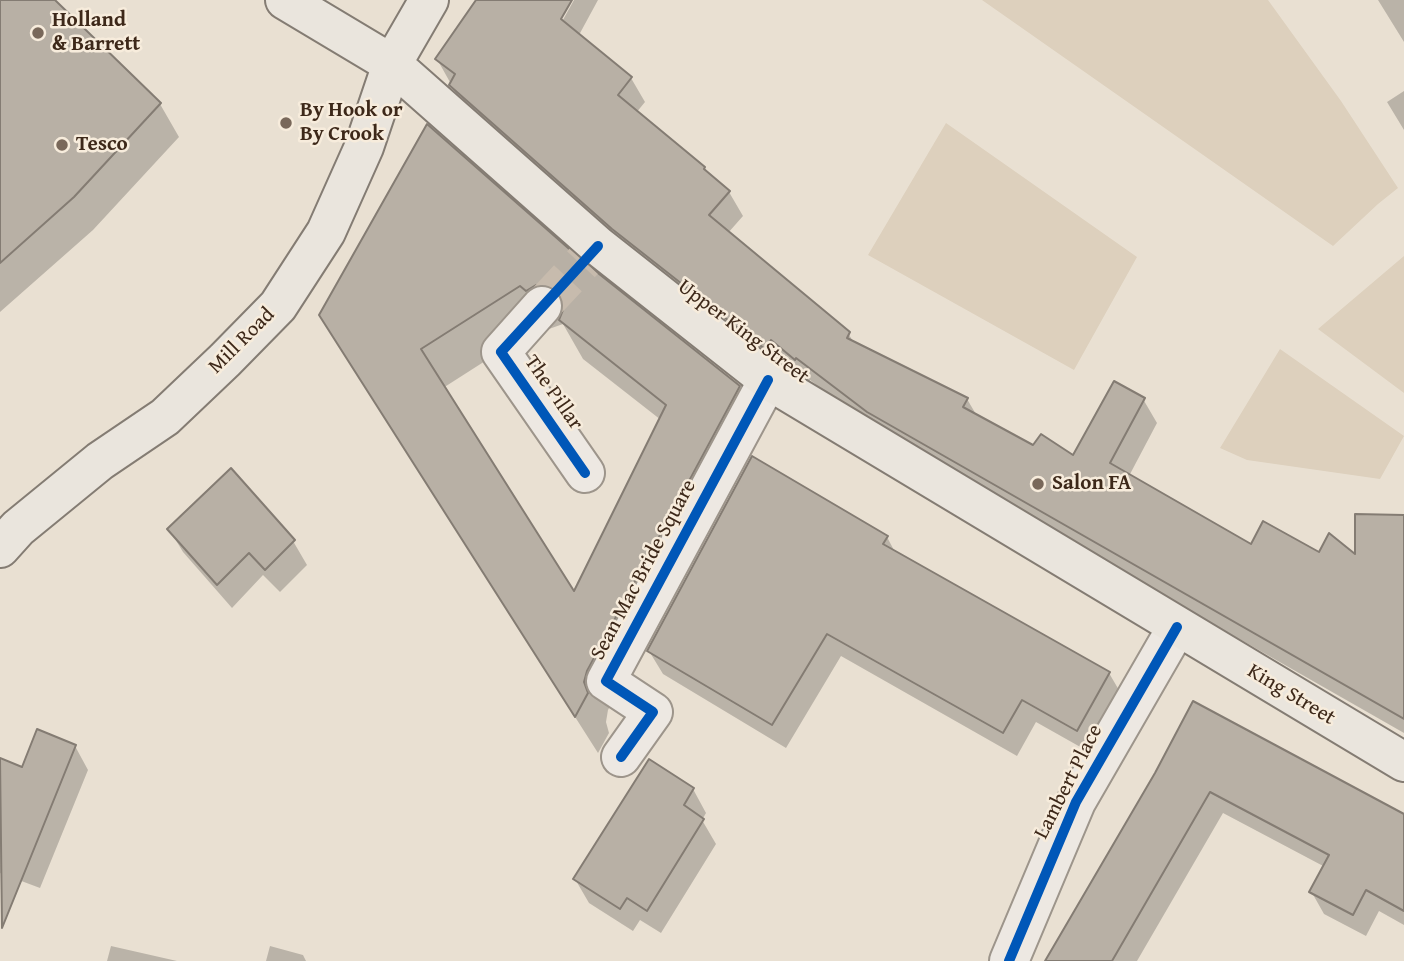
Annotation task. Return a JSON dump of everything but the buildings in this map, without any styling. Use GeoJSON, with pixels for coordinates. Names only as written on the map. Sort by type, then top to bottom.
{"type":"FeatureCollection","features":[{"type":"Feature","properties":{"kind":"main road","name":"Upper King Street"},"geometry":{"type":"LineString","coordinates":[[285,0],[392,64],[591,253],[768,380],[1177,627]]}},
{"type":"Feature","properties":{"kind":"main road","name":"Mill Road"},"geometry":{"type":"LineString","coordinates":[[0,548],[18,528],[100,461],[164,417],[278,306],[326,232],[364,147],[392,64],[429,0]]}},
{"type":"Feature","properties":{"kind":"main road","name":"King Street"},"geometry":{"type":"LineString","coordinates":[[1177,627],[1404,762]]}},
{"type":"Feature","properties":{"kind":"street","name":"The Pillar"},"geometry":{"type":"LineString","coordinates":[[542,306],[501,352],[585,473]]}},
{"type":"Feature","properties":{"kind":"street","name":"Sean Mac Bride Square"},"geometry":{"type":"LineString","coordinates":[[621,757],[653,712],[606,681],[768,380]]}},
{"type":"Feature","properties":{"kind":"street","name":"Lambert Place"},"geometry":{"type":"LineString","coordinates":[[1009,961],[1076,802],[1177,627]]}},
{"type":"Feature","properties":{"kind":"shaded area"},"geometry":{"type":"Polygon","coordinates":[[[982,0],[1268,0],[1341,101],[1398,188],[1333,246],[982,0]]]}},
{"type":"Feature","properties":{"kind":"shaded area"},"geometry":{"type":"Polygon","coordinates":[[[946,123],[1137,257],[1074,370],[868,255],[946,123]]]}},
{"type":"Feature","properties":{"kind":"shaded area"},"geometry":{"type":"Polygon","coordinates":[[[1404,256],[1404,393],[1318,329],[1404,256]]]}},
{"type":"Feature","properties":{"kind":"shaded area"},"geometry":{"type":"Polygon","coordinates":[[[1280,349],[1404,436],[1380,479],[1247,460],[1220,448],[1280,349]]]}},
{"type":"Feature","properties":{"kind":"tunnel"},"geometry":{"type":"LineString","coordinates":[[542,306],[584,261]]}},
{"type":"Feature","properties":{"kind":"cycle path"},"geometry":{"type":"LineString","coordinates":[[585,473],[501,352],[598,246]]}},
{"type":"Feature","properties":{"kind":"cycle path"},"geometry":{"type":"LineString","coordinates":[[621,757],[653,712],[606,681],[768,380]]}},
{"type":"Feature","properties":{"kind":"cycle path"},"geometry":{"type":"LineString","coordinates":[[1009,961],[1076,802],[1177,627]]}},
{"type":"Feature","properties":{"kind":"place","name":"Holland & Barrett"},"geometry":{"type":"Point","coordinates":[38,33]}},
{"type":"Feature","properties":{"kind":"place","name":"By Hook or By Crook"},"geometry":{"type":"Point","coordinates":[286,123]}},
{"type":"Feature","properties":{"kind":"place","name":"Tesco"},"geometry":{"type":"Point","coordinates":[62,145]}},
{"type":"Feature","properties":{"kind":"place","name":"Salon FA"},"geometry":{"type":"Point","coordinates":[1038,484]}}]}
